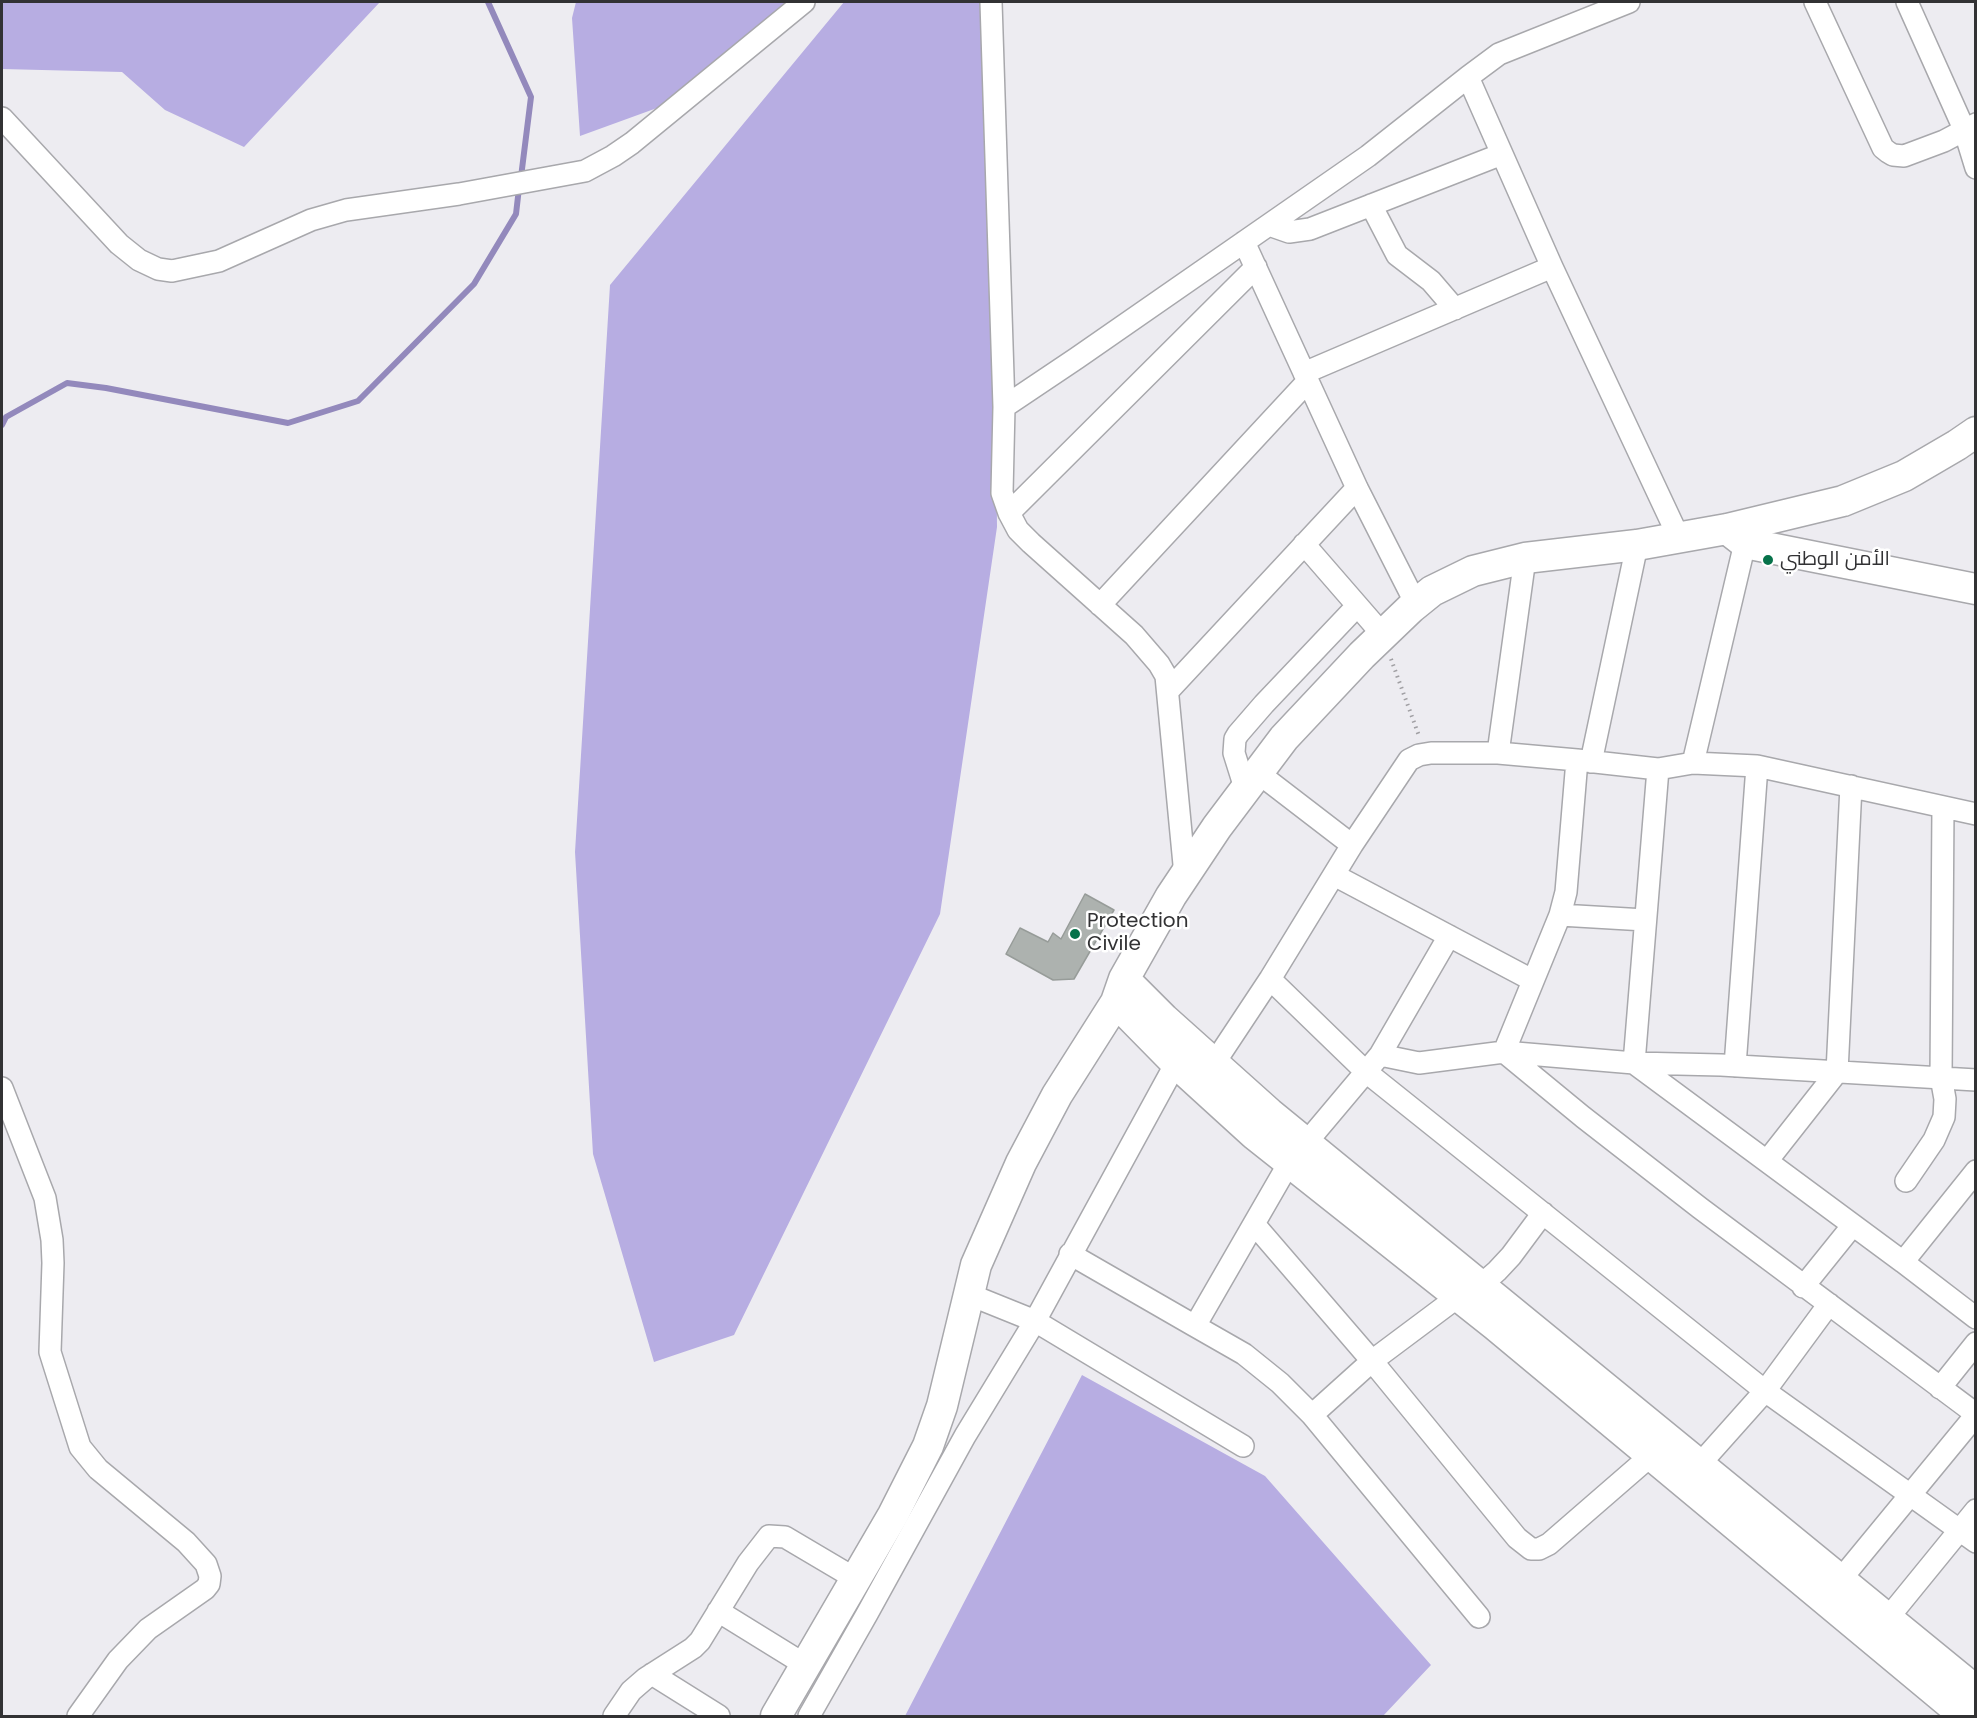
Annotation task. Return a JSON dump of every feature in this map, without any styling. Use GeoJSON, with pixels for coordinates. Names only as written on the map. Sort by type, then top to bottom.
{"type":"FeatureCollection","features":[{"type":"Feature","properties":{"kind":"main road"},"geometry":{"type":"LineString","coordinates":[[1736,536],[1843,501],[1904,476],[1976,432]]}},
{"type":"Feature","properties":{"kind":"main road"},"geometry":{"type":"LineString","coordinates":[[776,1716],[856,1579],[901,1527],[923,1456],[942,1406],[968,1294],[980,1255],[1021,1163],[1057,1095],[1185,875],[1217,827],[1284,738],[1383,635],[1432,591],[1473,571],[1525,558],[1679,538],[1736,536],[1975,588]]}},
{"type":"Feature","properties":{"kind":"main road"},"geometry":{"type":"LineString","coordinates":[[1120,990],[1176,1063],[1261,1124],[1470,1290],[1660,1447],[1964,1716]]}},
{"type":"Feature","properties":{"kind":"main road"},"geometry":{"type":"LineString","coordinates":[[1120,990],[1214,1065],[1261,1124]]}},
{"type":"Feature","properties":{"kind":"main road"},"geometry":{"type":"LineString","coordinates":[[1692,1474],[1841,1579],[1976,1691]]}},
{"type":"Feature","properties":{"kind":"street"},"geometry":{"type":"LineString","coordinates":[[2,118],[119,244],[139,260],[158,269],[172,271],[219,261],[311,220],[333,213],[568,176],[592,167],[632,143],[804,2]]}},
{"type":"Feature","properties":{"kind":"street"},"geometry":{"type":"LineString","coordinates":[[992,2],[1004,406],[1002,493],[1018,530],[1134,635],[1159,664],[1166,676],[1185,875]]}},
{"type":"Feature","properties":{"kind":"street"},"geometry":{"type":"LineString","coordinates":[[1004,406],[1368,156],[1498,54],[1629,2]]}},
{"type":"Feature","properties":{"kind":"street"},"geometry":{"type":"LineString","coordinates":[[1815,2],[1883,148],[1893,155],[1904,156],[1944,141],[1970,127]]}},
{"type":"Feature","properties":{"kind":"street"},"geometry":{"type":"LineString","coordinates":[[1907,2],[1970,127],[1976,168]]}},
{"type":"Feature","properties":{"kind":"street"},"geometry":{"type":"LineString","coordinates":[[1468,77],[1552,267],[1679,538]]}},
{"type":"Feature","properties":{"kind":"street"},"geometry":{"type":"LineString","coordinates":[[1269,225],[1289,232],[1302,231],[1502,154]]}},
{"type":"Feature","properties":{"kind":"street"},"geometry":{"type":"LineString","coordinates":[[1371,205],[1397,255],[1431,281],[1455,309]]}},
{"type":"Feature","properties":{"kind":"street"},"geometry":{"type":"LineString","coordinates":[[1244,242],[1356,488],[1416,604]]}},
{"type":"Feature","properties":{"kind":"street"},"geometry":{"type":"LineString","coordinates":[[1009,513],[1256,267]]}},
{"type":"Feature","properties":{"kind":"street"},"geometry":{"type":"LineString","coordinates":[[1101,605],[1306,377],[1552,267]]}},
{"type":"Feature","properties":{"kind":"street"},"geometry":{"type":"LineString","coordinates":[[1168,691],[1356,488]]}},
{"type":"Feature","properties":{"kind":"street"},"geometry":{"type":"LineString","coordinates":[[1693,763],[1736,536]]}},
{"type":"Feature","properties":{"kind":"street"},"geometry":{"type":"LineString","coordinates":[[1304,544],[1383,635]]}},
{"type":"Feature","properties":{"kind":"street"},"geometry":{"type":"LineString","coordinates":[[1504,1052],[1560,915],[1566,892],[1584,761],[1637,545]]}},
{"type":"Feature","properties":{"kind":"street"},"geometry":{"type":"LineString","coordinates":[[1498,753],[1525,558]]}},
{"type":"Feature","properties":{"kind":"street"},"geometry":{"type":"LineString","coordinates":[[1352,845],[1251,780],[1234,753],[1235,739],[1238,734],[1357,606]]}},
{"type":"Feature","properties":{"kind":"street"},"geometry":{"type":"LineString","coordinates":[[1214,1065],[1352,845],[1409,760],[1414,756],[1425,753],[1498,753],[1658,769],[1693,763],[1757,766],[1976,814]]}},
{"type":"Feature","properties":{"kind":"street"},"geometry":{"type":"LineString","coordinates":[[1735,1066],[1757,766]]}},
{"type":"Feature","properties":{"kind":"street"},"geometry":{"type":"LineString","coordinates":[[1634,1063],[1658,769]]}},
{"type":"Feature","properties":{"kind":"street"},"geometry":{"type":"LineString","coordinates":[[1767,1161],[1838,1072],[1851,786]]}},
{"type":"Feature","properties":{"kind":"street"},"geometry":{"type":"LineString","coordinates":[[1906,1181],[1940,1128],[1944,1117],[1945,1100],[1941,1077],[1943,807]]}},
{"type":"Feature","properties":{"kind":"street"},"geometry":{"type":"LineString","coordinates":[[1334,875],[1532,980]]}},
{"type":"Feature","properties":{"kind":"street"},"geometry":{"type":"LineString","coordinates":[[1560,915],[1645,920]]}},
{"type":"Feature","properties":{"kind":"street"},"geometry":{"type":"LineString","coordinates":[[1195,1326],[1297,1153],[1380,1055],[1449,936]]}},
{"type":"Feature","properties":{"kind":"street"},"geometry":{"type":"LineString","coordinates":[[1270,979],[1365,1071],[1765,1390],[1968,1536]]}},
{"type":"Feature","properties":{"kind":"street"},"geometry":{"type":"LineString","coordinates":[[1380,1055],[1419,1063],[1504,1052],[1634,1063],[1735,1066],[1976,1080]]}},
{"type":"Feature","properties":{"kind":"street"},"geometry":{"type":"LineString","coordinates":[[1504,1052],[1583,1117],[1803,1287],[1976,1415],[1841,1579]]}},
{"type":"Feature","properties":{"kind":"street"},"geometry":{"type":"LineString","coordinates":[[809,1716],[901,1527],[965,1436],[1035,1321],[1176,1063]]}},
{"type":"Feature","properties":{"kind":"street"},"geometry":{"type":"LineString","coordinates":[[1634,1063],[1976,1318]]}},
{"type":"Feature","properties":{"kind":"street"},"geometry":{"type":"LineString","coordinates":[[2,1088],[45,1198],[52,1240],[53,1263],[50,1352],[80,1447],[98,1469],[186,1542],[206,1564],[210,1576],[205,1589],[148,1629],[117,1660],[78,1716]]}},
{"type":"Feature","properties":{"kind":"street"},"geometry":{"type":"LineString","coordinates":[[1903,1262],[1976,1171]]}},
{"type":"Feature","properties":{"kind":"street"},"geometry":{"type":"LineString","coordinates":[[1312,1415],[1372,1361],[1470,1290],[1511,1256],[1543,1213]]}},
{"type":"Feature","properties":{"kind":"street"},"geometry":{"type":"LineString","coordinates":[[1254,1224],[1372,1361],[1517,1538],[1531,1549],[1539,1550],[1549,1544],[1660,1447]]}},
{"type":"Feature","properties":{"kind":"street"},"geometry":{"type":"LineString","coordinates":[[1803,1287],[1853,1225]]}},
{"type":"Feature","properties":{"kind":"street"},"geometry":{"type":"LineString","coordinates":[[1070,1254],[1244,1354],[1280,1383],[1312,1415],[1479,1617]]}},
{"type":"Feature","properties":{"kind":"street"},"geometry":{"type":"LineString","coordinates":[[968,1294],[1035,1321],[1243,1446]]}},
{"type":"Feature","properties":{"kind":"street"},"geometry":{"type":"LineString","coordinates":[[1692,1474],[1765,1390],[1829,1304]]}},
{"type":"Feature","properties":{"kind":"street"},"geometry":{"type":"LineString","coordinates":[[1940,1388],[1976,1343]]}},
{"type":"Feature","properties":{"kind":"street"},"geometry":{"type":"LineString","coordinates":[[1888,1618],[1968,1536],[1976,1510]]}},
{"type":"Feature","properties":{"kind":"street"},"geometry":{"type":"LineString","coordinates":[[614,1716],[631,1691],[700,1641],[753,1556],[769,1536],[785,1537],[856,1579]]}},
{"type":"Feature","properties":{"kind":"street"},"geometry":{"type":"LineString","coordinates":[[718,1611],[807,1666]]}},
{"type":"Feature","properties":{"kind":"street"},"geometry":{"type":"LineString","coordinates":[[652,1674],[719,1716]]}},
{"type":"Feature","properties":{"kind":"street"},"geometry":{"type":"LineString","coordinates":[[1964,1716],[1976,1707]]}},
{"type":"Feature","properties":{"kind":"path"},"geometry":{"type":"LineString","coordinates":[[1383,635],[1425,753]]}},
{"type":"Feature","properties":{"kind":"shaded area"},"geometry":{"type":"Polygon","coordinates":[[[2,2],[380,2],[244,147],[165,110],[122,72],[2,69],[2,2]]]}},
{"type":"Feature","properties":{"kind":"shaded area"},"geometry":{"type":"Polygon","coordinates":[[[576,2],[809,2],[712,88],[580,136],[572,18],[576,2]]]}},
{"type":"Feature","properties":{"kind":"shaded area"},"geometry":{"type":"Polygon","coordinates":[[[844,2],[992,2],[997,527],[940,914],[734,1335],[654,1362],[593,1154],[575,852],[610,285],[844,2]]]}},
{"type":"Feature","properties":{"kind":"shaded area"},"geometry":{"type":"Polygon","coordinates":[[[1082,1375],[1265,1476],[1431,1665],[1383,1716],[905,1716],[1082,1375]]]}},
{"type":"Feature","properties":{"kind":"building"},"geometry":{"type":"Polygon","coordinates":[[[1085,894],[1114,910],[1074,979],[1053,980],[1006,954],[1020,928],[1048,942],[1053,933],[1061,939],[1085,894]]]}},
{"type":"Feature","properties":{"kind":"waterway"},"geometry":{"type":"LineString","coordinates":[[488,2],[531,97],[521,177]]}},
{"type":"Feature","properties":{"kind":"waterway"},"geometry":{"type":"LineString","coordinates":[[2,425],[6,417],[67,383],[106,388],[288,423],[358,401],[474,284],[516,214],[519,188]]}},
{"type":"Feature","properties":{"kind":"place","name":"الأمن الوطني"},"geometry":{"type":"Point","coordinates":[1768,560]}},
{"type":"Feature","properties":{"kind":"place","name":"Protection Civile"},"geometry":{"type":"Point","coordinates":[1075,934]}}]}
